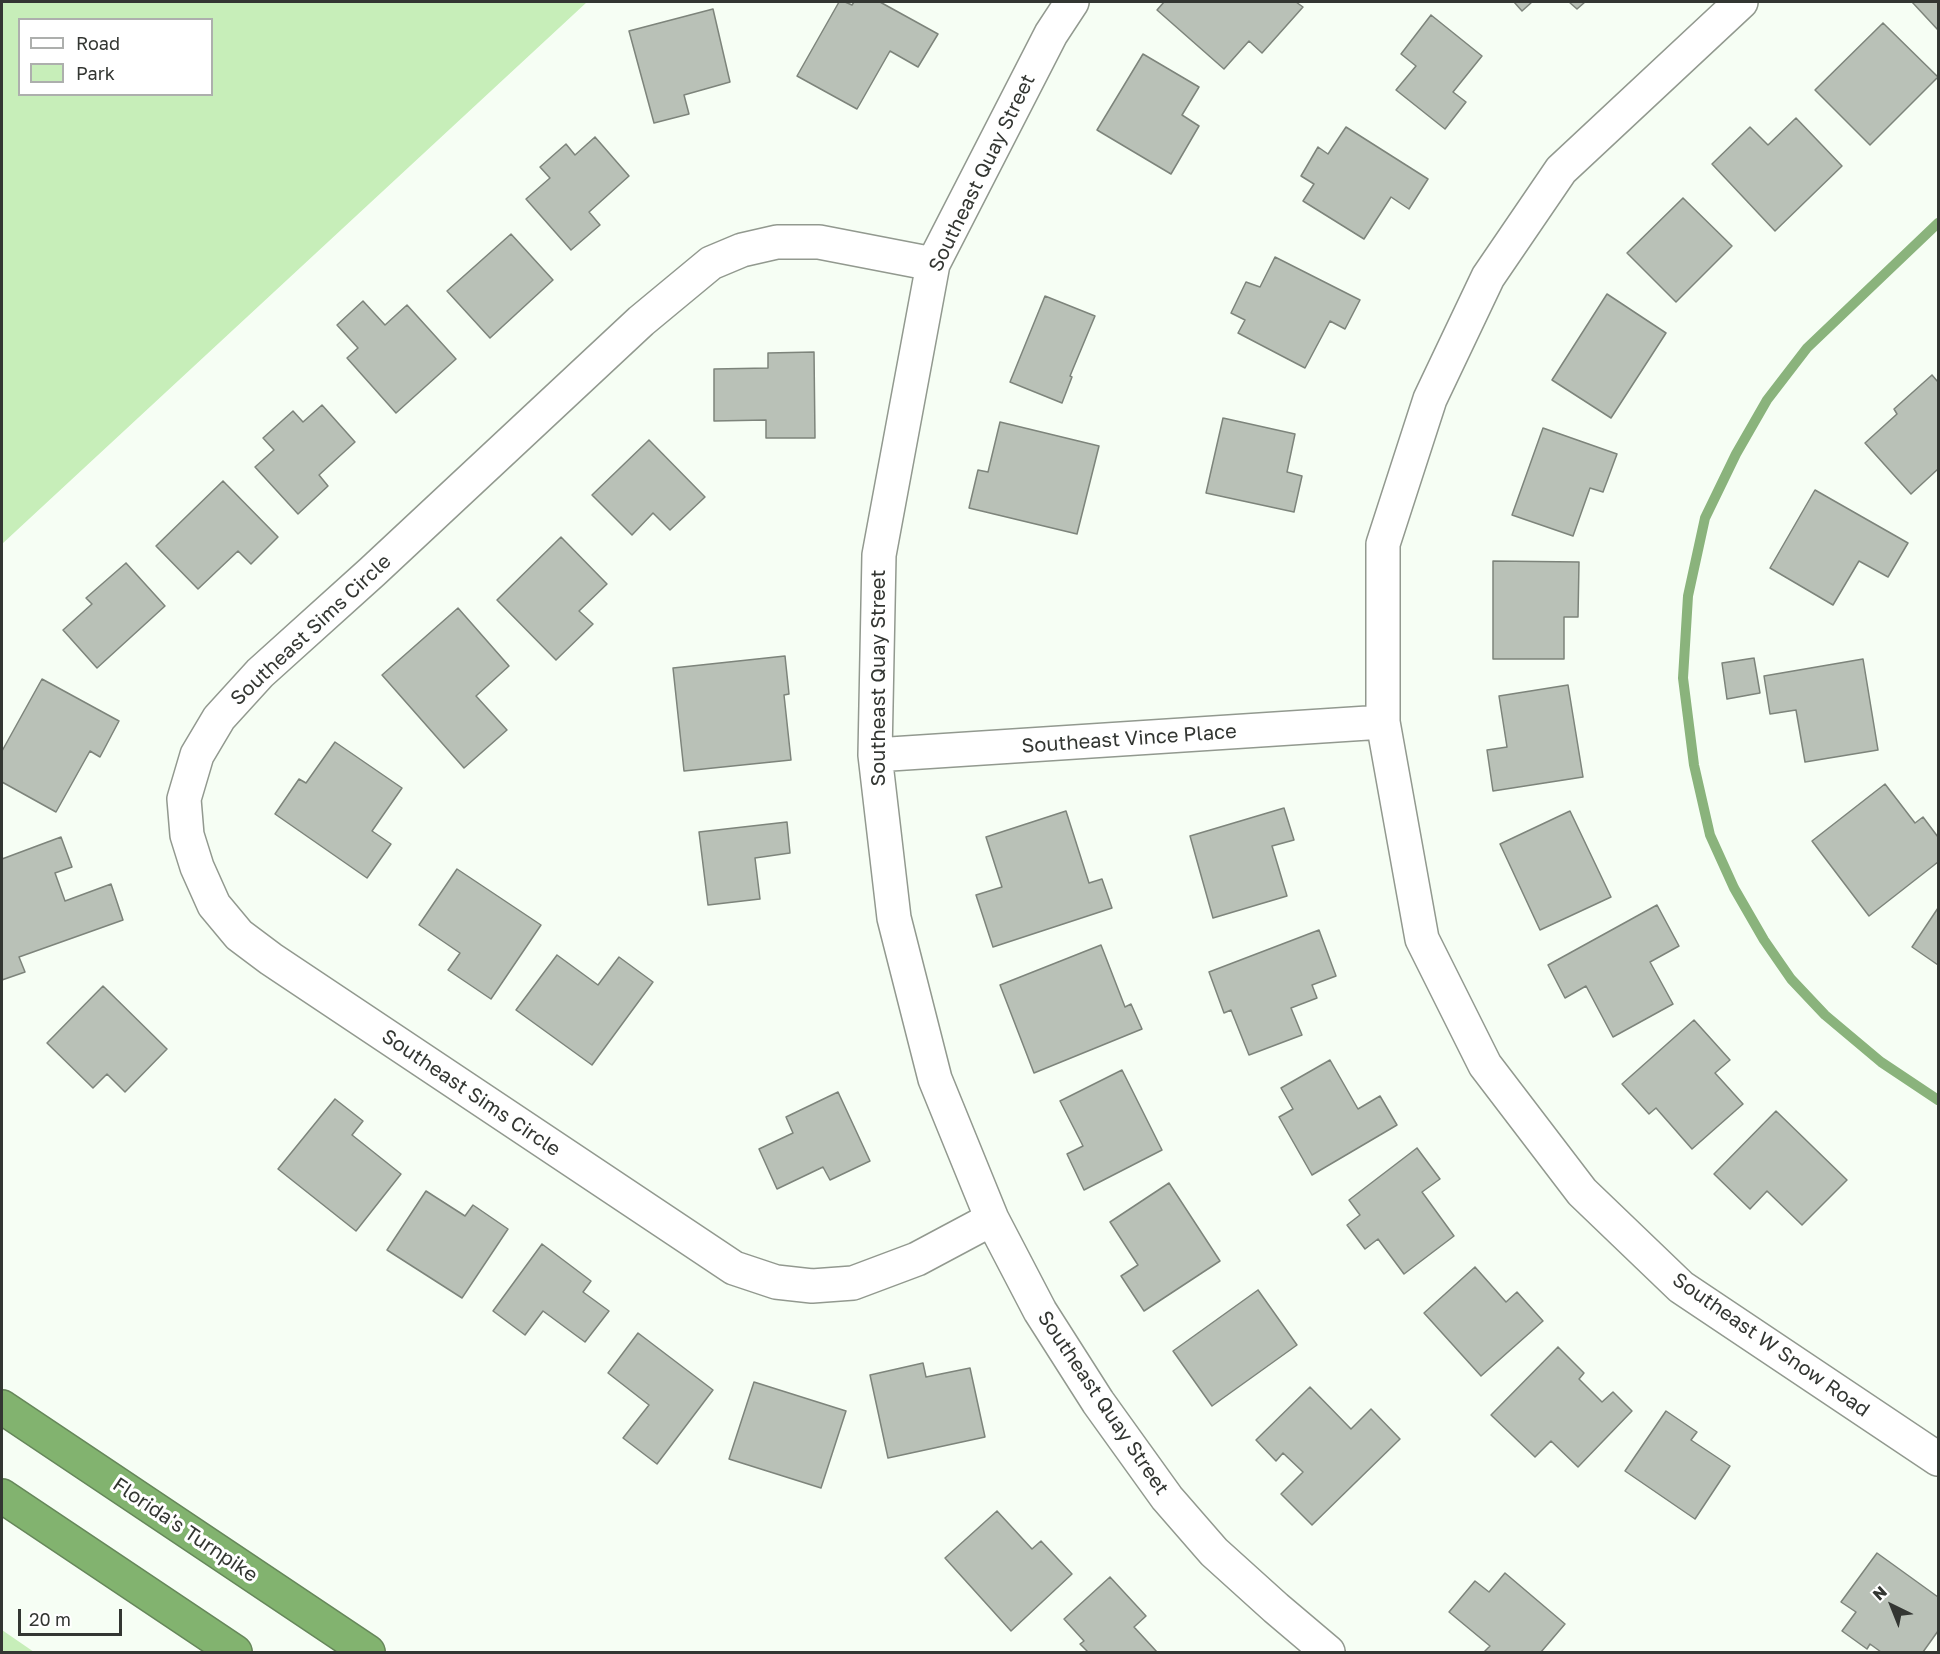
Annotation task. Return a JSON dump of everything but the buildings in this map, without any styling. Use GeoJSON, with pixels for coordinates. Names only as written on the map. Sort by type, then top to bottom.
{"type":"FeatureCollection","features":[{"type":"Feature","properties":{"kind":"highway","name":"Florida's Turnpike"},"geometry":{"type":"LineString","coordinates":[[2,1407],[368,1653]]}},
{"type":"Feature","properties":{"kind":"highway"},"geometry":{"type":"LineString","coordinates":[[2,1496],[236,1653]]}},
{"type":"Feature","properties":{"kind":"street","name":"Southeast Quay Street"},"geometry":{"type":"LineString","coordinates":[[1072,2],[1051,34],[933,264],[879,555],[875,755],[883,834],[897,930],[935,1079],[992,1219],[1040,1311],[1098,1402],[1167,1498],[1214,1552],[1328,1653]]}},
{"type":"Feature","properties":{"kind":"street","name":"Southeast W Snow Road"},"geometry":{"type":"LineString","coordinates":[[1741,2],[1562,170],[1488,277],[1430,399],[1383,544],[1383,722],[1422,939],[1485,1065],[1582,1192],[1681,1287],[1938,1459]]}},
{"type":"Feature","properties":{"kind":"street","name":"Southeast Sims Circle"},"geometry":{"type":"LineString","coordinates":[[933,264],[819,242],[777,242],[742,250],[711,263],[641,321],[381,564],[260,673],[219,718],[197,755],[184,799],[187,835],[197,867],[214,905],[239,935],[281,966],[734,1268],[776,1282],[812,1286],[853,1283],[917,1259],[992,1219]]}},
{"type":"Feature","properties":{"kind":"street","name":"Southeast Vince Place"},"geometry":{"type":"LineString","coordinates":[[875,755],[1383,722]]}},
{"type":"Feature","properties":{"kind":"green space"},"geometry":{"type":"Polygon","coordinates":[[[2,2],[587,2],[2,544],[2,2]]]}},
{"type":"Feature","properties":{"kind":"green space"},"geometry":{"type":"Polygon","coordinates":[[[2,1630],[34,1652],[2,1652],[2,1630]]]}},
{"type":"Feature","properties":{"kind":"waterway"},"geometry":{"type":"LineString","coordinates":[[1938,223],[1807,348],[1767,400],[1736,454],[1705,518],[1688,596],[1683,678],[1694,765],[1710,835],[1734,888],[1764,940],[1791,979],[1825,1015],[1881,1062],[1938,1100]]}}]}
